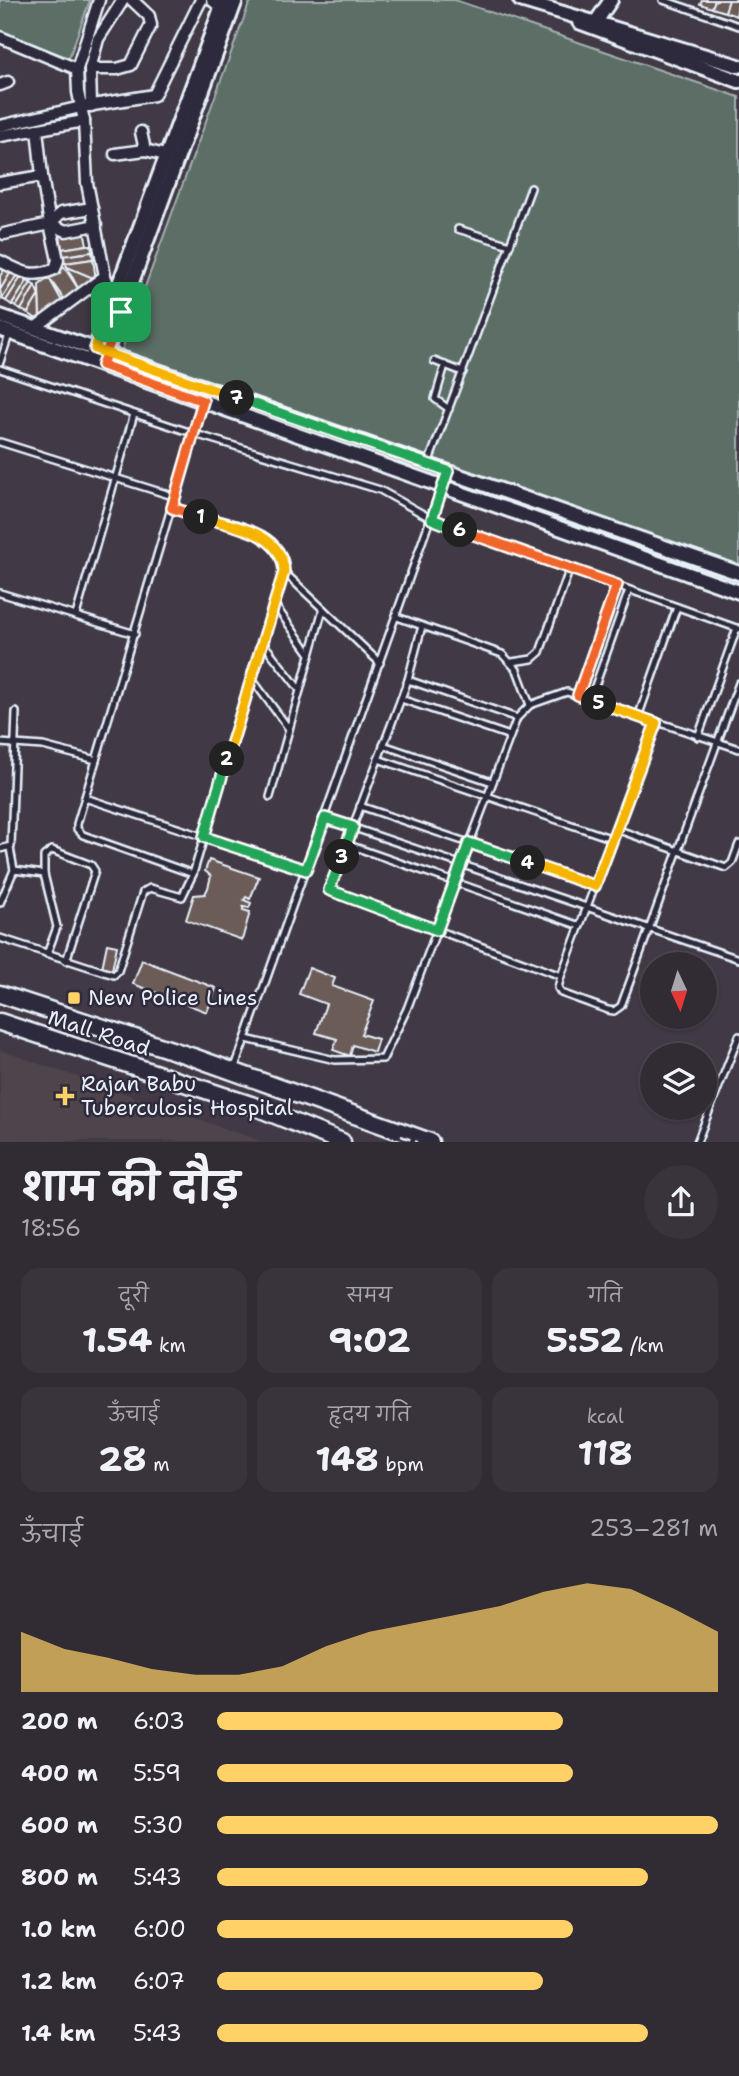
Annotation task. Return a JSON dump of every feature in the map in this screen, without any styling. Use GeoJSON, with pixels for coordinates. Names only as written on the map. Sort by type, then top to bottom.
{"type":"FeatureCollection","features":[{"type":"Feature","properties":{"kind":"main road"},"geometry":{"type":"LineString","coordinates":[[0,994],[234,1071],[430,1142]]}},
{"type":"Feature","properties":{"kind":"main road","name":"Mall Road"},"geometry":{"type":"LineString","coordinates":[[0,1022],[286,1119],[342,1142]]}},
{"type":"Feature","properties":{"kind":"main road"},"geometry":{"type":"LineString","coordinates":[[286,1119],[295,1093]]}},
{"type":"Feature","properties":{"kind":"street"},"geometry":{"type":"LineString","coordinates":[[86,106],[77,69],[99,0]]}},
{"type":"Feature","properties":{"kind":"street"},"geometry":{"type":"LineString","coordinates":[[121,312],[112,299],[105,276],[87,183],[84,121],[90,69],[97,39],[123,0]]}},
{"type":"Feature","properties":{"kind":"street"},"geometry":{"type":"LineString","coordinates":[[90,69],[117,69],[133,62],[152,20],[132,0]]}},
{"type":"Feature","properties":{"kind":"street"},"geometry":{"type":"LineString","coordinates":[[189,0],[195,0]]}},
{"type":"Feature","properties":{"kind":"street"},"geometry":{"type":"LineString","coordinates":[[0,126],[86,106],[154,95],[201,0]]}},
{"type":"Feature","properties":{"kind":"street"},"geometry":{"type":"LineString","coordinates":[[98,357],[121,312],[236,0]]}},
{"type":"Feature","properties":{"kind":"street"},"geometry":{"type":"LineString","coordinates":[[520,0],[548,5],[586,23],[739,81]]}},
{"type":"Feature","properties":{"kind":"street"},"geometry":{"type":"LineString","coordinates":[[586,23],[600,0]]}},
{"type":"Feature","properties":{"kind":"street"},"geometry":{"type":"LineString","coordinates":[[586,23],[611,0]]}},
{"type":"Feature","properties":{"kind":"street"},"geometry":{"type":"LineString","coordinates":[[98,357],[112,299],[219,2]]}},
{"type":"Feature","properties":{"kind":"street"},"geometry":{"type":"LineString","coordinates":[[586,23],[739,66]]}},
{"type":"Feature","properties":{"kind":"street"},"geometry":{"type":"LineString","coordinates":[[0,37],[77,69]]}},
{"type":"Feature","properties":{"kind":"street"},"geometry":{"type":"LineString","coordinates":[[0,136],[84,121]]}},
{"type":"Feature","properties":{"kind":"street"},"geometry":{"type":"LineString","coordinates":[[0,261],[25,274],[42,274],[55,269],[58,260],[42,176],[37,129]]}},
{"type":"Feature","properties":{"kind":"street"},"geometry":{"type":"LineString","coordinates":[[141,132],[145,150]]}},
{"type":"Feature","properties":{"kind":"street"},"geometry":{"type":"LineString","coordinates":[[115,154],[145,150],[165,155]]}},
{"type":"Feature","properties":{"kind":"street"},"geometry":{"type":"LineString","coordinates":[[0,183],[42,176]]}},
{"type":"Feature","properties":{"kind":"street"},"geometry":{"type":"LineString","coordinates":[[4,234],[50,224],[61,214],[92,208]]}},
{"type":"Feature","properties":{"kind":"street"},"geometry":{"type":"LineString","coordinates":[[50,224],[66,231],[96,225]]}},
{"type":"Feature","properties":{"kind":"street"},"geometry":{"type":"LineString","coordinates":[[36,327],[105,276]]}},
{"type":"Feature","properties":{"kind":"street"},"geometry":{"type":"LineString","coordinates":[[0,316],[36,327],[98,357],[203,401],[739,592]]}},
{"type":"Feature","properties":{"kind":"street"},"geometry":{"type":"LineString","coordinates":[[5,331],[98,357],[428,464],[739,573]]}},
{"type":"Feature","properties":{"kind":"street"},"geometry":{"type":"LineString","coordinates":[[442,486],[448,471]]}},
{"type":"Feature","properties":{"kind":"lane"},"geometry":{"type":"LineString","coordinates":[[663,0],[739,26]]}},
{"type":"Feature","properties":{"kind":"lane"},"geometry":{"type":"LineString","coordinates":[[428,464],[531,188]]}},
{"type":"Feature","properties":{"kind":"lane"},"geometry":{"type":"LineString","coordinates":[[458,229],[510,245]]}},
{"type":"Feature","properties":{"kind":"lane"},"geometry":{"type":"LineString","coordinates":[[0,362],[5,331]]}},
{"type":"Feature","properties":{"kind":"lane"},"geometry":{"type":"LineString","coordinates":[[434,361],[463,372]]}},
{"type":"Feature","properties":{"kind":"lane"},"geometry":{"type":"LineString","coordinates":[[445,365],[435,400],[449,409]]}},
{"type":"Feature","properties":{"kind":"lane"},"geometry":{"type":"LineString","coordinates":[[0,369],[195,434],[380,490],[432,519],[738,628],[698,737]]}},
{"type":"Feature","properties":{"kind":"lane"},"geometry":{"type":"LineString","coordinates":[[193,874],[79,832],[77,824],[203,401]]}},
{"type":"Feature","properties":{"kind":"lane"},"geometry":{"type":"LineString","coordinates":[[76,615],[134,414]]}},
{"type":"Feature","properties":{"kind":"lane"},"geometry":{"type":"LineString","coordinates":[[0,442],[176,497]]}},
{"type":"Feature","properties":{"kind":"lane"},"geometry":{"type":"LineString","coordinates":[[234,1071],[442,486]]}},
{"type":"Feature","properties":{"kind":"lane"},"geometry":{"type":"LineString","coordinates":[[0,938],[110,975],[116,974],[143,892],[150,888],[183,897],[193,874],[284,572],[284,561],[278,549],[260,534],[172,508]]}},
{"type":"Feature","properties":{"kind":"lane"},"geometry":{"type":"LineString","coordinates":[[512,662],[532,659],[540,652],[570,568]]}},
{"type":"Feature","properties":{"kind":"lane"},"geometry":{"type":"LineString","coordinates":[[284,572],[380,663]]}},
{"type":"Feature","properties":{"kind":"lane"},"geometry":{"type":"LineString","coordinates":[[578,695],[617,585]]}},
{"type":"Feature","properties":{"kind":"lane"},"geometry":{"type":"LineString","coordinates":[[590,699],[629,590]]}},
{"type":"Feature","properties":{"kind":"lane"},"geometry":{"type":"LineString","coordinates":[[0,593],[135,634]]}},
{"type":"Feature","properties":{"kind":"lane"},"geometry":{"type":"LineString","coordinates":[[274,604],[310,654]]}},
{"type":"Feature","properties":{"kind":"lane"},"geometry":{"type":"LineString","coordinates":[[638,717],[677,607]]}},
{"type":"Feature","properties":{"kind":"lane"},"geometry":{"type":"LineString","coordinates":[[270,797],[323,609]]}},
{"type":"Feature","properties":{"kind":"lane"},"geometry":{"type":"LineString","coordinates":[[397,617],[502,653],[512,662],[530,705]]}},
{"type":"Feature","properties":{"kind":"lane"},"geometry":{"type":"LineString","coordinates":[[422,625],[408,680],[329,890],[561,976]]}},
{"type":"Feature","properties":{"kind":"lane"},"geometry":{"type":"LineString","coordinates":[[262,643],[300,690]]}},
{"type":"Feature","properties":{"kind":"lane"},"geometry":{"type":"LineString","coordinates":[[251,680],[289,729]]}},
{"type":"Feature","properties":{"kind":"lane"},"geometry":{"type":"LineString","coordinates":[[408,680],[517,718]]}},
{"type":"Feature","properties":{"kind":"lane"},"geometry":{"type":"LineString","coordinates":[[656,723],[558,989],[562,993],[608,1010],[618,1009],[739,683]]}},
{"type":"Feature","properties":{"kind":"lane"},"geometry":{"type":"LineString","coordinates":[[246,1039],[335,1060],[383,1059],[407,1009],[517,718],[530,705],[562,692],[578,695],[739,749]]}},
{"type":"Feature","properties":{"kind":"lane"},"geometry":{"type":"LineString","coordinates":[[401,699],[510,736]]}},
{"type":"Feature","properties":{"kind":"lane"},"geometry":{"type":"LineString","coordinates":[[0,902],[14,870],[10,848],[16,712]]}},
{"type":"Feature","properties":{"kind":"lane"},"geometry":{"type":"LineString","coordinates":[[0,743],[43,746],[96,760]]}},
{"type":"Feature","properties":{"kind":"lane"},"geometry":{"type":"LineString","coordinates":[[383,745],[492,782]]}},
{"type":"Feature","properties":{"kind":"lane"},"geometry":{"type":"LineString","coordinates":[[378,759],[613,839]]}},
{"type":"Feature","properties":{"kind":"lane"},"geometry":{"type":"LineString","coordinates":[[85,798],[306,870]]}},
{"type":"Feature","properties":{"kind":"lane"},"geometry":{"type":"LineString","coordinates":[[360,806],[595,886]]}},
{"type":"Feature","properties":{"kind":"lane"},"geometry":{"type":"LineString","coordinates":[[325,818],[739,959]]}},
{"type":"Feature","properties":{"kind":"lane"},"geometry":{"type":"LineString","coordinates":[[616,829],[726,868],[732,863],[739,844]]}},
{"type":"Feature","properties":{"kind":"lane"},"geometry":{"type":"LineString","coordinates":[[346,844],[580,926]]}},
{"type":"Feature","properties":{"kind":"lane"},"geometry":{"type":"LineString","coordinates":[[0,849],[10,848]]}},
{"type":"Feature","properties":{"kind":"lane"},"geometry":{"type":"LineString","coordinates":[[47,954],[57,927],[44,874],[44,856],[52,850],[91,865],[95,872],[66,961]]}},
{"type":"Feature","properties":{"kind":"lane"},"geometry":{"type":"LineString","coordinates":[[14,870],[44,874]]}},
{"type":"Feature","properties":{"kind":"lane"},"geometry":{"type":"LineString","coordinates":[[697,1142],[739,1036]]}},
{"type":"Feature","properties":{"kind":"shaded area","name":"Rajan Babu Tuberculosis Hospital"},"geometry":{"type":"Polygon","coordinates":[[[0,1050],[261,1141],[0,1141],[0,1050]]]}},
{"type":"Feature","properties":{"kind":"green space"},"geometry":{"type":"Polygon","coordinates":[[[0,0],[90,0],[69,58],[0,31],[0,0]]]}},
{"type":"Feature","properties":{"kind":"green space"},"geometry":{"type":"Polygon","coordinates":[[[254,0],[455,0],[739,97],[739,573],[121,352],[249,4],[254,0]]]}},
{"type":"Feature","properties":{"kind":"building"},"geometry":{"type":"Polygon","coordinates":[[[702,0],[715,0],[712,8],[700,4],[702,0]]]}},
{"type":"Feature","properties":{"kind":"building"},"geometry":{"type":"Polygon","coordinates":[[[715,0],[729,0],[725,12],[712,8],[715,0]]]}},
{"type":"Feature","properties":{"kind":"building"},"geometry":{"type":"Polygon","coordinates":[[[729,0],[739,0],[736,16],[725,12],[729,0]]]}},
{"type":"Feature","properties":{"kind":"building"},"geometry":{"type":"Polygon","coordinates":[[[84,230],[87,245],[62,249],[60,234],[84,230]]]}},
{"type":"Feature","properties":{"kind":"building"},"geometry":{"type":"Polygon","coordinates":[[[91,245],[92,252],[63,256],[62,249],[91,245]]]}},
{"type":"Feature","properties":{"kind":"building"},"geometry":{"type":"Polygon","coordinates":[[[92,252],[93,259],[64,263],[63,256],[92,252]]]}},
{"type":"Feature","properties":{"kind":"building"},"geometry":{"type":"Polygon","coordinates":[[[93,259],[96,280],[67,267],[66,263],[93,259]]]}},
{"type":"Feature","properties":{"kind":"building"},"geometry":{"type":"Polygon","coordinates":[[[64,267],[81,293],[66,302],[49,278],[64,267]]]}},
{"type":"Feature","properties":{"kind":"building"},"geometry":{"type":"Polygon","coordinates":[[[67,267],[98,280],[80,292],[67,267]]]}},
{"type":"Feature","properties":{"kind":"building"},"geometry":{"type":"Polygon","coordinates":[[[5,268],[11,272],[0,290],[0,276],[5,268]]]}},
{"type":"Feature","properties":{"kind":"building"},"geometry":{"type":"Polygon","coordinates":[[[11,272],[17,275],[2,299],[0,290],[11,272]]]}},
{"type":"Feature","properties":{"kind":"building"},"geometry":{"type":"Polygon","coordinates":[[[17,275],[21,277],[6,301],[2,299],[17,275]]]}},
{"type":"Feature","properties":{"kind":"building"},"geometry":{"type":"Polygon","coordinates":[[[21,277],[27,281],[12,305],[6,301],[21,277]]]}},
{"type":"Feature","properties":{"kind":"building"},"geometry":{"type":"Polygon","coordinates":[[[49,278],[63,303],[40,319],[39,285],[49,278]]]}},
{"type":"Feature","properties":{"kind":"building"},"geometry":{"type":"Polygon","coordinates":[[[27,281],[31,283],[16,307],[12,305],[27,281]]]}},
{"type":"Feature","properties":{"kind":"building"},"geometry":{"type":"Polygon","coordinates":[[[31,283],[35,286],[21,310],[16,307],[31,283]]]}},
{"type":"Feature","properties":{"kind":"building"},"geometry":{"type":"Polygon","coordinates":[[[35,286],[39,295],[28,313],[21,310],[35,286]]]}},
{"type":"Feature","properties":{"kind":"building"},"geometry":{"type":"Polygon","coordinates":[[[39,295],[40,319],[38,320],[28,313],[39,295]]]}},
{"type":"Feature","properties":{"kind":"building"},"geometry":{"type":"Polygon","coordinates":[[[209,860],[259,877],[250,899],[246,897],[244,900],[251,903],[249,908],[243,907],[243,910],[250,912],[242,940],[186,920],[194,895],[205,894],[208,888],[211,876],[205,871],[209,860]]]}},
{"type":"Feature","properties":{"kind":"building"},"geometry":{"type":"Polygon","coordinates":[[[107,944],[117,946],[112,970],[102,968],[107,944]]]}},
{"type":"Feature","properties":{"kind":"building"},"geometry":{"type":"Polygon","coordinates":[[[142,960],[216,988],[207,1012],[133,984],[142,960]]]}},
{"type":"Feature","properties":{"kind":"building"},"geometry":{"type":"Polygon","coordinates":[[[309,968],[335,978],[332,986],[374,1001],[361,1034],[378,1039],[374,1052],[353,1045],[350,1056],[333,1050],[337,1039],[316,1033],[326,1004],[299,994],[309,968]]]}},
{"type":"Feature","properties":{"kind":"railway"},"geometry":{"type":"LineString","coordinates":[[401,1136],[417,1142]]}},
{"type":"Feature","properties":{"kind":"place","name":"New Police Lines"},"geometry":{"type":"Point","coordinates":[74,998]}},
{"type":"Feature","properties":{"kind":"place","name":"Rajan Babu Tuberculosis Hospital"},"geometry":{"type":"Point","coordinates":[65,1096]}},
{"type":"Feature","properties":{"kind":"route"},"geometry":{"type":"LineString","coordinates":[[121,312],[106,352],[102,365],[203,401],[172,508],[260,534],[278,549],[284,561],[284,572],[204,837],[306,870],[325,818],[353,827],[329,890],[437,930],[469,843],[595,886],[656,723],[578,695],[617,585],[432,519],[448,471],[106,352],[95,349],[112,299],[121,312]]}}]}
